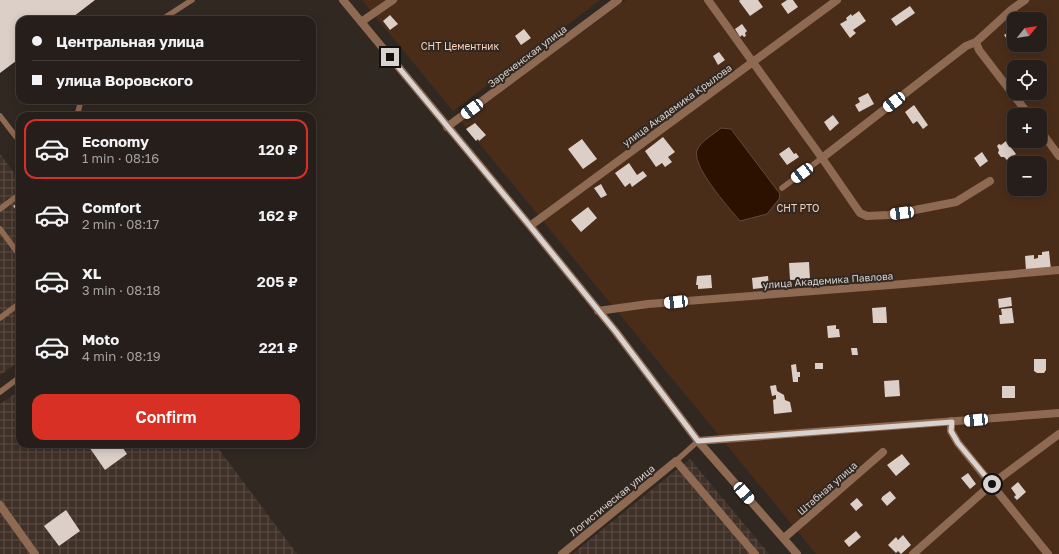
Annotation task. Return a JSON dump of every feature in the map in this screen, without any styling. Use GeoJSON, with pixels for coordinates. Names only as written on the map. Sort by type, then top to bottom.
{"type":"FeatureCollection","features":[{"type":"Feature","properties":{"kind":"street"},"geometry":{"type":"LineString","coordinates":[[343,0],[530,226],[598,311],[698,441],[797,554]]}},
{"type":"Feature","properties":{"kind":"street"},"geometry":{"type":"LineString","coordinates":[[361,22],[393,0]]}},
{"type":"Feature","properties":{"kind":"street","name":"Зареченская улица"},"geometry":{"type":"LineString","coordinates":[[447,127],[618,0]]}},
{"type":"Feature","properties":{"kind":"street"},"geometry":{"type":"LineString","coordinates":[[708,0],[860,213],[868,216],[902,213],[956,202],[990,181]]}},
{"type":"Feature","properties":{"kind":"street","name":"улица Академика Крылова"},"geometry":{"type":"LineString","coordinates":[[530,226],[837,0]]}},
{"type":"Feature","properties":{"kind":"street"},"geometry":{"type":"LineString","coordinates":[[822,158],[966,46],[976,42],[1011,10],[1025,0]]}},
{"type":"Feature","properties":{"kind":"street"},"geometry":{"type":"LineString","coordinates":[[976,42],[979,50],[1024,108]]}},
{"type":"Feature","properties":{"kind":"street"},"geometry":{"type":"LineString","coordinates":[[1047,140],[1059,156]]}},
{"type":"Feature","properties":{"kind":"street","name":"улица Академика Павлова"},"geometry":{"type":"LineString","coordinates":[[598,311],[648,304],[1059,270]]}},
{"type":"Feature","properties":{"kind":"street"},"geometry":{"type":"LineString","coordinates":[[698,441],[1059,413]]}},
{"type":"Feature","properties":{"kind":"street"},"geometry":{"type":"LineString","coordinates":[[952,422],[951,431],[958,443],[1048,554]]}},
{"type":"Feature","properties":{"kind":"street"},"geometry":{"type":"LineString","coordinates":[[913,554],[992,484],[1059,434]]}},
{"type":"Feature","properties":{"kind":"street","name":"Штабная улица"},"geometry":{"type":"LineString","coordinates":[[784,538],[883,452]]}},
{"type":"Feature","properties":{"kind":"street"},"geometry":{"type":"LineString","coordinates":[[676,461],[755,554]]}},
{"type":"Feature","properties":{"kind":"street","name":"Логистическая улица"},"geometry":{"type":"LineString","coordinates":[[562,554],[676,461]]}},
{"type":"Feature","properties":{"kind":"street"},"geometry":{"type":"LineString","coordinates":[[0,505],[35,554]]}},
{"type":"Feature","properties":{"kind":"lane"},"geometry":{"type":"LineString","coordinates":[[167,16],[192,0]]}},
{"type":"Feature","properties":{"kind":"lane"},"geometry":{"type":"LineString","coordinates":[[0,116],[16,137]]}},
{"type":"Feature","properties":{"kind":"lane"},"geometry":{"type":"LineString","coordinates":[[782,188],[822,158]]}},
{"type":"Feature","properties":{"kind":"lane"},"geometry":{"type":"LineString","coordinates":[[0,209],[16,197]]}},
{"type":"Feature","properties":{"kind":"lane"},"geometry":{"type":"LineString","coordinates":[[0,229],[16,251]]}},
{"type":"Feature","properties":{"kind":"lane"},"geometry":{"type":"LineString","coordinates":[[0,318],[16,306]]}},
{"type":"Feature","properties":{"kind":"lane"},"geometry":{"type":"LineString","coordinates":[[0,392],[16,380]]}},
{"type":"Feature","properties":{"kind":"lane"},"geometry":{"type":"LineString","coordinates":[[676,461],[698,441]]}},
{"type":"Feature","properties":{"kind":"shaded area"},"geometry":{"type":"Polygon","coordinates":[[[721,128],[731,129],[780,194],[779,199],[767,214],[740,221],[704,175],[697,155],[698,148],[721,128]]]}},
{"type":"Feature","properties":{"kind":"shaded area"},"geometry":{"type":"Polygon","coordinates":[[[0,154],[16,176],[16,364],[0,375],[0,154]]]}},
{"type":"Feature","properties":{"kind":"shaded area"},"geometry":{"type":"Polygon","coordinates":[[[16,393],[16,448],[218,448],[297,554],[0,554],[0,404],[16,393]]]}},
{"type":"Feature","properties":{"kind":"shaded area"},"geometry":{"type":"Polygon","coordinates":[[[690,459],[769,554],[572,554],[690,459]]]}},
{"type":"Feature","properties":{"kind":"green space","name":"СНТ Цементник"},"geometry":{"type":"Polygon","coordinates":[[[362,0],[600,0],[453,111],[362,0]]]}},
{"type":"Feature","properties":{"kind":"green space","name":"СНТ РТО"},"geometry":{"type":"Polygon","coordinates":[[[626,0],[1059,0],[1059,554],[816,554],[461,121],[626,0]]]}},
{"type":"Feature","properties":{"kind":"building"},"geometry":{"type":"Polygon","coordinates":[[[0,0],[95,0],[74,16],[16,16],[16,61],[0,73],[0,0]]]}},
{"type":"Feature","properties":{"kind":"building"},"geometry":{"type":"Polygon","coordinates":[[[758,0],[763,7],[750,16],[739,1],[758,0]]]}},
{"type":"Feature","properties":{"kind":"building"},"geometry":{"type":"Polygon","coordinates":[[[787,0],[793,0],[798,7],[788,14],[781,4],[787,0]]]}},
{"type":"Feature","properties":{"kind":"building"},"geometry":{"type":"Polygon","coordinates":[[[910,6],[915,13],[896,26],[891,19],[910,6]]]}},
{"type":"Feature","properties":{"kind":"building"},"geometry":{"type":"Polygon","coordinates":[[[859,11],[866,21],[853,30],[856,33],[850,38],[840,24],[847,20],[846,18],[851,14],[852,16],[859,11]]]}},
{"type":"Feature","properties":{"kind":"building"},"geometry":{"type":"Polygon","coordinates":[[[390,15],[398,24],[390,30],[383,21],[390,15]]]}},
{"type":"Feature","properties":{"kind":"building"},"geometry":{"type":"Polygon","coordinates":[[[742,24],[747,31],[745,33],[746,36],[744,37],[742,35],[740,37],[735,29],[742,24]]]}},
{"type":"Feature","properties":{"kind":"building"},"geometry":{"type":"Polygon","coordinates":[[[524,29],[531,38],[521,45],[515,36],[524,29]]]}},
{"type":"Feature","properties":{"kind":"building"},"geometry":{"type":"Polygon","coordinates":[[[719,52],[725,60],[718,65],[713,56],[719,52]]]}},
{"type":"Feature","properties":{"kind":"building"},"geometry":{"type":"Polygon","coordinates":[[[868,93],[874,104],[859,112],[855,105],[860,102],[858,98],[868,93]]]}},
{"type":"Feature","properties":{"kind":"building"},"geometry":{"type":"Polygon","coordinates":[[[914,105],[928,125],[923,129],[917,121],[913,124],[905,112],[914,105]]]}},
{"type":"Feature","properties":{"kind":"building"},"geometry":{"type":"Polygon","coordinates":[[[833,115],[839,123],[830,131],[824,122],[833,115]]]}},
{"type":"Feature","properties":{"kind":"building"},"geometry":{"type":"Polygon","coordinates":[[[475,123],[486,135],[479,141],[478,139],[476,141],[466,129],[475,123]]]}},
{"type":"Feature","properties":{"kind":"building"},"geometry":{"type":"Polygon","coordinates":[[[663,137],[675,152],[668,157],[672,162],[665,167],[662,163],[656,167],[645,151],[663,137]]]}},
{"type":"Feature","properties":{"kind":"building"},"geometry":{"type":"Polygon","coordinates":[[[582,139],[597,159],[583,169],[568,149],[582,139]]]}},
{"type":"Feature","properties":{"kind":"building"},"geometry":{"type":"Polygon","coordinates":[[[1006,141],[1007,148],[1011,148],[1016,154],[1013,156],[1007,156],[1007,160],[1004,157],[1001,157],[998,153],[999,150],[997,146],[999,144],[1001,145],[1006,141]]]}},
{"type":"Feature","properties":{"kind":"building"},"geometry":{"type":"Polygon","coordinates":[[[789,147],[794,154],[796,153],[799,157],[787,165],[779,154],[789,147]]]}},
{"type":"Feature","properties":{"kind":"building"},"geometry":{"type":"Polygon","coordinates":[[[982,152],[988,161],[980,167],[974,158],[982,152]]]}},
{"type":"Feature","properties":{"kind":"building"},"geometry":{"type":"Polygon","coordinates":[[[629,163],[637,175],[643,171],[647,176],[632,187],[630,183],[625,187],[615,173],[629,163]]]}},
{"type":"Feature","properties":{"kind":"building"},"geometry":{"type":"Polygon","coordinates":[[[601,184],[607,195],[601,198],[594,188],[601,184]]]}},
{"type":"Feature","properties":{"kind":"building"},"geometry":{"type":"Polygon","coordinates":[[[588,207],[597,218],[581,232],[571,220],[588,207]]]}},
{"type":"Feature","properties":{"kind":"building"},"geometry":{"type":"Polygon","coordinates":[[[1049,251],[1051,270],[1026,271],[1025,256],[1034,255],[1034,259],[1038,258],[1038,255],[1042,255],[1042,252],[1049,251]]]}},
{"type":"Feature","properties":{"kind":"building"},"geometry":{"type":"Polygon","coordinates":[[[809,262],[810,279],[790,280],[789,263],[809,262]]]}},
{"type":"Feature","properties":{"kind":"building"},"geometry":{"type":"Polygon","coordinates":[[[711,275],[712,288],[698,289],[698,285],[696,285],[697,276],[711,275]]]}},
{"type":"Feature","properties":{"kind":"building"},"geometry":{"type":"Polygon","coordinates":[[[768,276],[769,287],[753,289],[752,278],[768,276]]]}},
{"type":"Feature","properties":{"kind":"building"},"geometry":{"type":"Polygon","coordinates":[[[1011,297],[1012,306],[999,308],[998,299],[1011,297]]]}},
{"type":"Feature","properties":{"kind":"building"},"geometry":{"type":"Polygon","coordinates":[[[886,307],[887,323],[873,323],[872,308],[886,307]]]}},
{"type":"Feature","properties":{"kind":"building"},"geometry":{"type":"Polygon","coordinates":[[[1012,308],[1014,323],[1000,324],[999,315],[1002,315],[1001,309],[1012,308]]]}},
{"type":"Feature","properties":{"kind":"building"},"geometry":{"type":"Polygon","coordinates":[[[836,325],[836,329],[839,329],[840,337],[828,338],[827,326],[836,325]]]}},
{"type":"Feature","properties":{"kind":"building"},"geometry":{"type":"Polygon","coordinates":[[[851,348],[857,348],[858,355],[852,355],[851,348]]]}},
{"type":"Feature","properties":{"kind":"building"},"geometry":{"type":"Polygon","coordinates":[[[1034,359],[1046,359],[1046,370],[1044,373],[1037,373],[1034,371],[1034,359]]]}},
{"type":"Feature","properties":{"kind":"building"},"geometry":{"type":"Polygon","coordinates":[[[815,363],[823,363],[823,369],[815,369],[815,363]]]}},
{"type":"Feature","properties":{"kind":"building"},"geometry":{"type":"Polygon","coordinates":[[[796,364],[797,372],[800,372],[800,377],[798,377],[798,382],[793,382],[791,365],[796,364]]]}},
{"type":"Feature","properties":{"kind":"building"},"geometry":{"type":"Polygon","coordinates":[[[899,380],[900,396],[885,397],[884,381],[899,380]]]}},
{"type":"Feature","properties":{"kind":"building"},"geometry":{"type":"Polygon","coordinates":[[[776,385],[777,391],[784,395],[785,400],[790,402],[792,412],[774,414],[773,400],[776,399],[776,395],[772,396],[770,386],[776,385]]]}},
{"type":"Feature","properties":{"kind":"building"},"geometry":{"type":"Polygon","coordinates":[[[1002,386],[1015,386],[1015,398],[1002,398],[1002,386]]]}},
{"type":"Feature","properties":{"kind":"building"},"geometry":{"type":"Polygon","coordinates":[[[90,448],[123,448],[127,454],[105,470],[90,448]]]}},
{"type":"Feature","properties":{"kind":"building"},"geometry":{"type":"Polygon","coordinates":[[[902,454],[910,464],[896,476],[887,465],[902,454]]]}},
{"type":"Feature","properties":{"kind":"building"},"geometry":{"type":"Polygon","coordinates":[[[968,473],[976,484],[970,489],[961,478],[968,473]]]}},
{"type":"Feature","properties":{"kind":"building"},"geometry":{"type":"Polygon","coordinates":[[[1018,482],[1026,492],[1017,500],[1014,497],[1016,495],[1011,488],[1018,482]]]}},
{"type":"Feature","properties":{"kind":"building"},"geometry":{"type":"Polygon","coordinates":[[[890,491],[896,498],[887,506],[881,499],[890,491]]]}},
{"type":"Feature","properties":{"kind":"building"},"geometry":{"type":"Polygon","coordinates":[[[857,498],[863,505],[856,511],[850,504],[857,498]]]}},
{"type":"Feature","properties":{"kind":"building"},"geometry":{"type":"Polygon","coordinates":[[[66,510],[80,531],[59,546],[44,526],[66,510]]]}},
{"type":"Feature","properties":{"kind":"building"},"geometry":{"type":"Polygon","coordinates":[[[856,531],[861,537],[849,547],[844,541],[856,531]]]}},
{"type":"Feature","properties":{"kind":"building"},"geometry":{"type":"Polygon","coordinates":[[[903,535],[911,545],[901,554],[898,551],[896,553],[888,545],[896,537],[898,540],[903,535]]]}},
{"type":"Feature","properties":{"kind":"route"},"geometry":{"type":"LineString","coordinates":[[390,57],[616,332],[698,441],[952,422],[951,431],[958,443],[992,484]]}}]}
